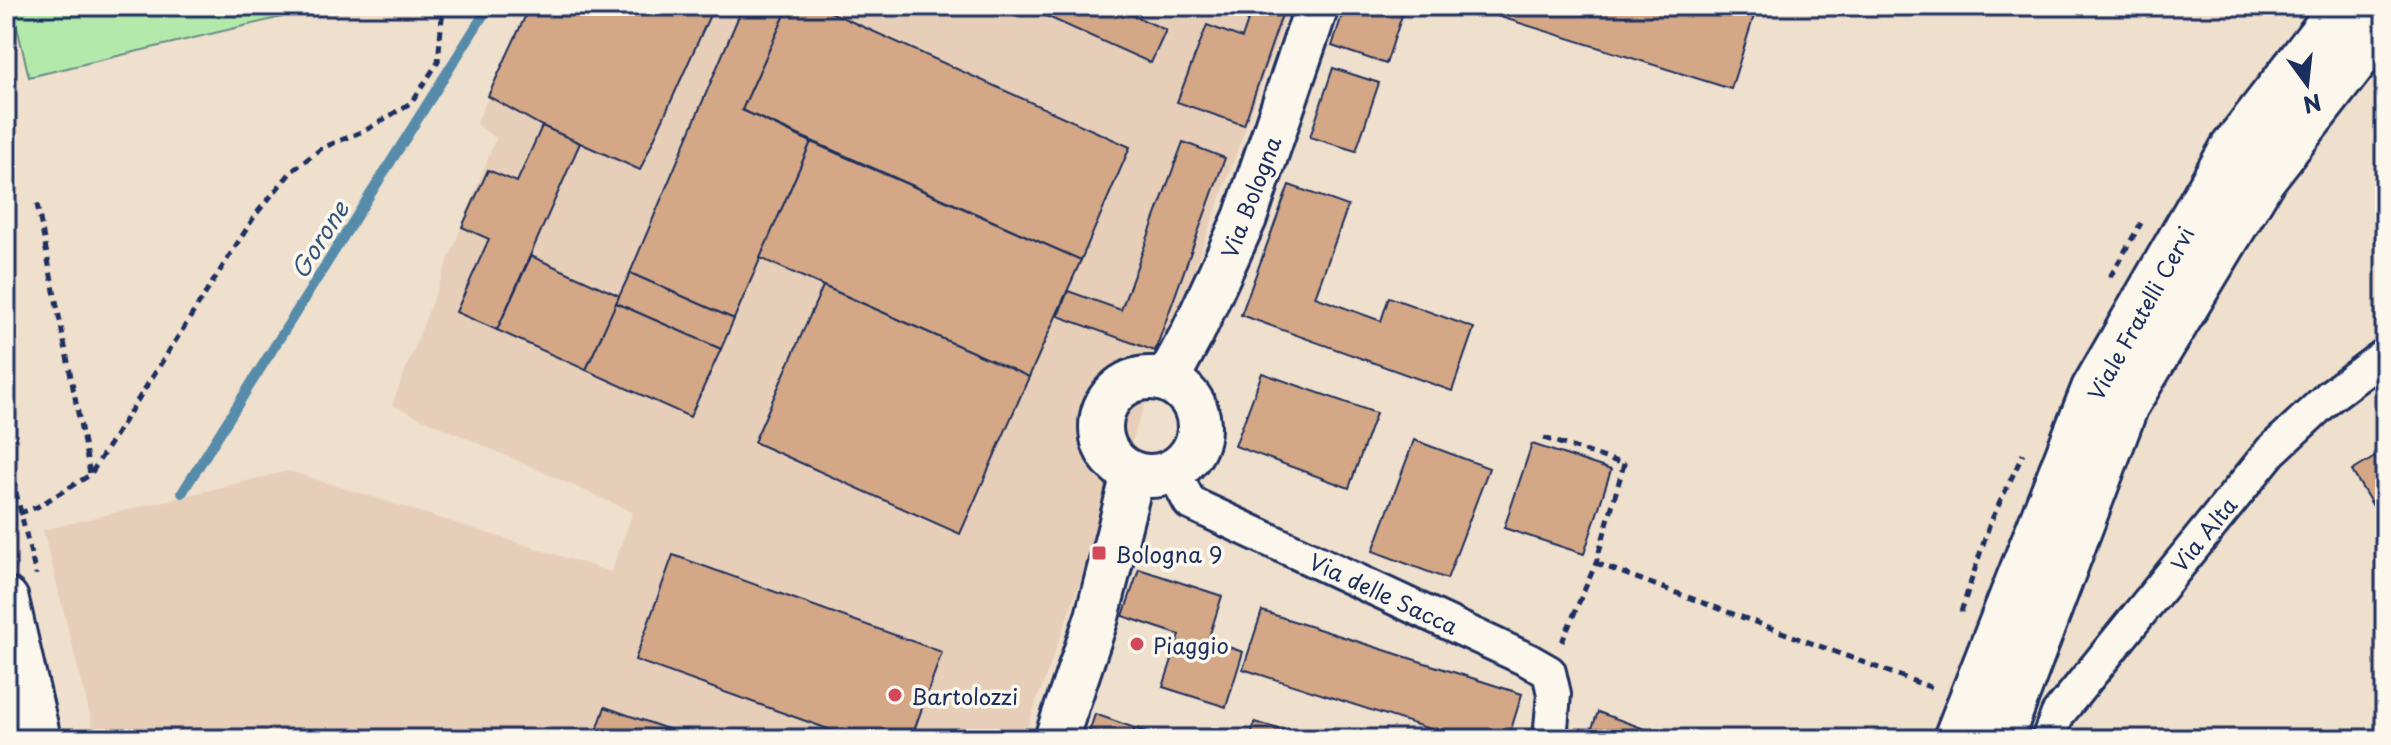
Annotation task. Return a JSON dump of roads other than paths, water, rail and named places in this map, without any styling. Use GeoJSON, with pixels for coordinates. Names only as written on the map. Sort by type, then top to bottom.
{"type":"FeatureCollection","features":[{"type":"Feature","properties":{"kind":"main road","name":"Viale Fratelli Cervi"},"geometry":{"type":"LineString","coordinates":[[1956,739],[2094,389],[2233,148],[2343,6]]}},
{"type":"Feature","properties":{"kind":"main road","name":"Viale Fratelli Cervi"},"geometry":{"type":"LineString","coordinates":[[2000,739],[2126,405],[2262,180],[2385,22]]}},
{"type":"Feature","properties":{"kind":"main road"},"geometry":{"type":"LineString","coordinates":[[6,600],[38,739]]}},
{"type":"Feature","properties":{"kind":"street","name":"Via Bologna"},"geometry":{"type":"LineString","coordinates":[[1167,380],[1193,332],[1245,218],[1317,6]]}},
{"type":"Feature","properties":{"kind":"street","name":"Via Alta"},"geometry":{"type":"LineString","coordinates":[[2048,739],[2058,714],[2271,451],[2330,396],[2385,355]]}},
{"type":"Feature","properties":{"kind":"street"},"geometry":{"type":"LineString","coordinates":[[1138,379],[1167,380],[1189,397],[1196,409],[1198,438],[1193,451],[1153,472],[1121,467],[1103,445],[1100,431],[1106,404],[1125,384],[1138,379]]}},
{"type":"Feature","properties":{"kind":"street"},"geometry":{"type":"LineString","coordinates":[[1056,739],[1097,617],[1153,472]]}},
{"type":"Feature","properties":{"kind":"street","name":"Via delle Sacca"},"geometry":{"type":"LineString","coordinates":[[1153,472],[1190,503],[1549,672],[1554,694],[1550,739]]}},
{"type":"Feature","properties":{"kind":"waterway","name":"Gorone"},"geometry":{"type":"LineString","coordinates":[[182,493],[489,6]]}},
{"type":"Feature","properties":{"kind":"place","name":"Bologna 9"},"geometry":{"type":"Point","coordinates":[1099,553]}},
{"type":"Feature","properties":{"kind":"place","name":"Piaggio"},"geometry":{"type":"Point","coordinates":[1137,644]}},
{"type":"Feature","properties":{"kind":"place","name":"Bartolozzi"},"geometry":{"type":"Point","coordinates":[895,695]}}]}
